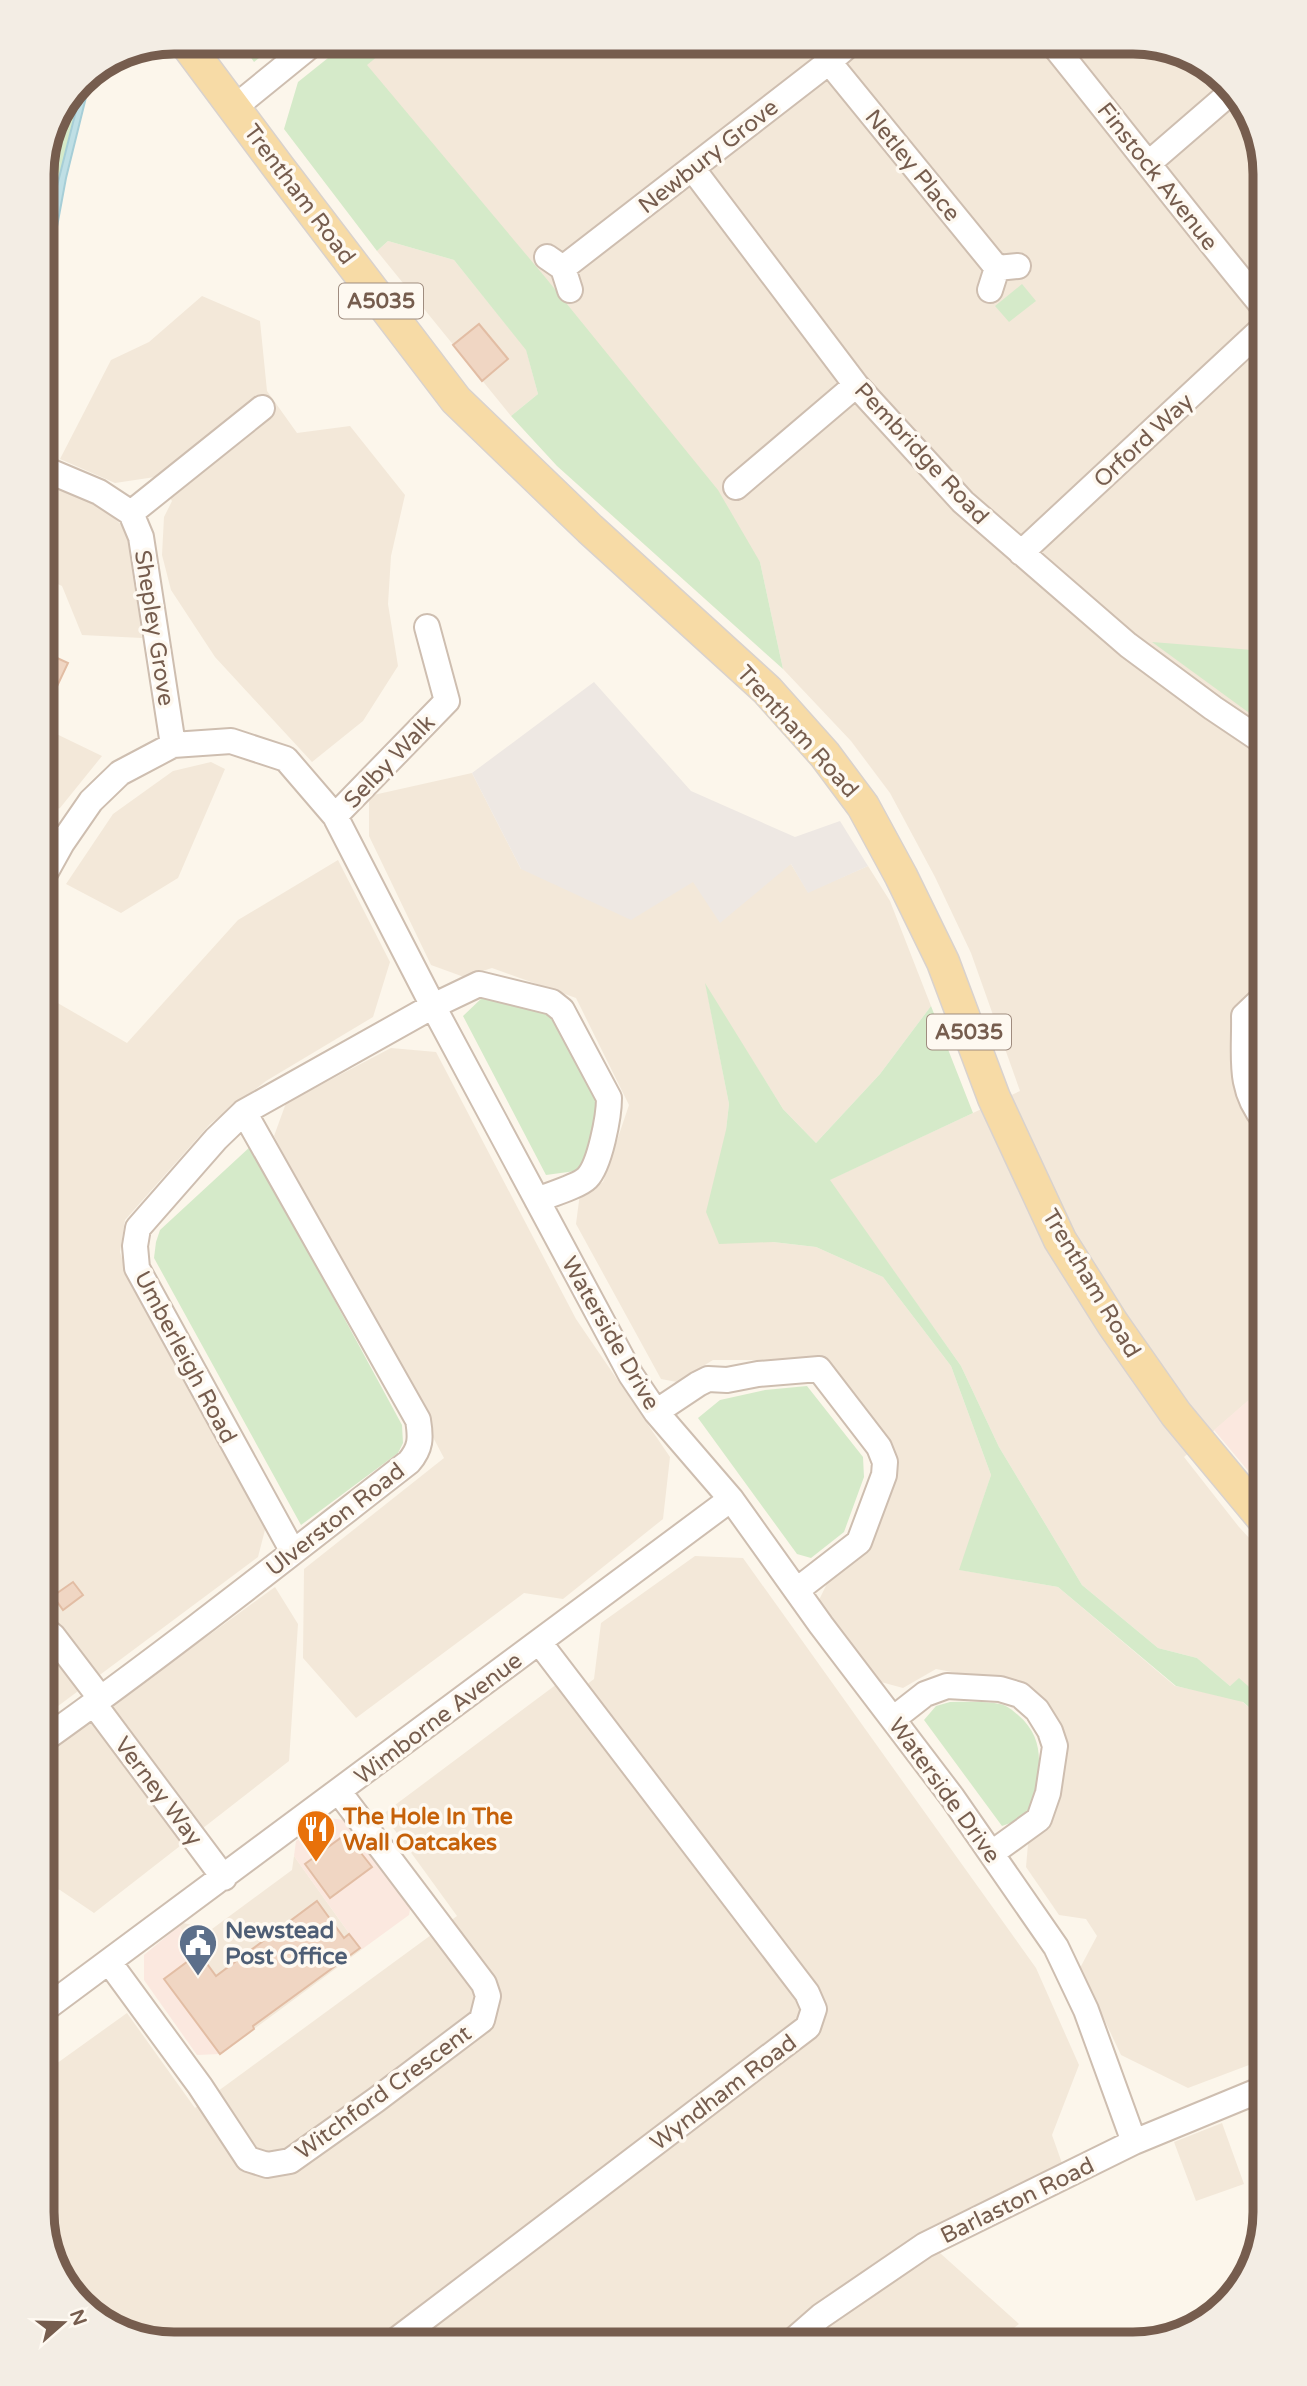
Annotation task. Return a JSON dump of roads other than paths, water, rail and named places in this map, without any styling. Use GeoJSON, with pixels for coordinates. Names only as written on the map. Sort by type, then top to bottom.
{"type":"FeatureCollection","features":[{"type":"Feature","properties":{"kind":"main road","name":"Trentham Road"},"geometry":{"type":"LineString","coordinates":[[195,54],[456,400],[590,529],[767,690],[825,755],[863,806],[943,962],[994,1098],[1060,1240],[1113,1324],[1176,1414],[1253,1503]]}},
{"type":"Feature","properties":{"kind":"street"},"geometry":{"type":"LineString","coordinates":[[235,107],[300,54]]}},
{"type":"Feature","properties":{"kind":"street","name":"Newbury Grove"},"geometry":{"type":"LineString","coordinates":[[560,272],[838,55]]}},
{"type":"Feature","properties":{"kind":"street","name":"Finstock Avenue"},"geometry":{"type":"LineString","coordinates":[[1061,55],[1149,163],[1173,198],[1253,295]]}},
{"type":"Feature","properties":{"kind":"street","name":"Netley Place"},"geometry":{"type":"LineString","coordinates":[[830,62],[1001,275]]}},
{"type":"Feature","properties":{"kind":"street"},"geometry":{"type":"LineString","coordinates":[[1149,163],[1225,97]]}},
{"type":"Feature","properties":{"kind":"street","name":"Pembridge Road"},"geometry":{"type":"LineString","coordinates":[[692,168],[856,385],[963,502],[1128,645],[1253,735]]}},
{"type":"Feature","properties":{"kind":"street","name":"Orford Way"},"geometry":{"type":"LineString","coordinates":[[1021,553],[1253,338]]}},
{"type":"Feature","properties":{"kind":"street"},"geometry":{"type":"LineString","coordinates":[[734,492],[856,385]]}},
{"type":"Feature","properties":{"kind":"street"},"geometry":{"type":"LineString","coordinates":[[55,474],[114,500],[131,513],[262,408]]}},
{"type":"Feature","properties":{"kind":"street","name":"Shepley Grove"},"geometry":{"type":"LineString","coordinates":[[131,513],[141,537],[173,744]]}},
{"type":"Feature","properties":{"kind":"street","name":"Selby Walk"},"geometry":{"type":"LineString","coordinates":[[335,816],[447,701],[426,627]]}},
{"type":"Feature","properties":{"kind":"street","name":"Waterside Drive"},"geometry":{"type":"LineString","coordinates":[[55,835],[120,773],[173,744],[231,741],[286,759],[335,816],[433,1006],[631,1375],[656,1412],[731,1499],[992,1853],[1056,1947],[1086,2010],[1134,2142]]}},
{"type":"Feature","properties":{"kind":"street","name":"Umberleigh Road"},"geometry":{"type":"LineString","coordinates":[[293,1552],[136,1268],[135,1237],[138,1228],[216,1139],[244,1112],[433,1006],[478,984],[552,1002],[562,1010],[609,1098],[609,1113],[594,1166],[587,1179],[537,1200]]}},
{"type":"Feature","properties":{"kind":"street"},"geometry":{"type":"LineString","coordinates":[[1253,1007],[1244,1016],[1243,1065],[1244,1082],[1253,1103]]}},
{"type":"Feature","properties":{"kind":"street","name":"Ulverston Road"},"geometry":{"type":"LineString","coordinates":[[54,1732],[293,1552],[409,1462],[419,1451],[421,1437],[418,1420],[244,1112]]}},
{"type":"Feature","properties":{"kind":"street"},"geometry":{"type":"LineString","coordinates":[[656,1412],[708,1379],[727,1380],[819,1369],[829,1380],[879,1447],[885,1462],[884,1475],[859,1542],[797,1590]]}},
{"type":"Feature","properties":{"kind":"street","name":"Wimborne Avenue"},"geometry":{"type":"LineString","coordinates":[[54,2002],[731,1499]]}},
{"type":"Feature","properties":{"kind":"street","name":"Verney Way"},"geometry":{"type":"LineString","coordinates":[[54,1638],[224,1878]]}},
{"type":"Feature","properties":{"kind":"street","name":"Wyndham Road"},"geometry":{"type":"LineString","coordinates":[[408,2331],[808,2027],[814,2009],[807,1993],[539,1642]]}},
{"type":"Feature","properties":{"kind":"street"},"geometry":{"type":"LineString","coordinates":[[893,1719],[925,1694],[947,1686],[1000,1689],[1020,1695],[1038,1710],[1055,1746],[1048,1793],[1039,1819],[992,1853]]}},
{"type":"Feature","properties":{"kind":"street","name":"Witchford Crescent"},"geometry":{"type":"LineString","coordinates":[[109,1962],[200,2086],[248,2159],[267,2165],[289,2161],[376,2100],[482,2020],[488,1996],[484,1984],[339,1792]]}},
{"type":"Feature","properties":{"kind":"street","name":"Barlaston Road"},"geometry":{"type":"LineString","coordinates":[[803,2332],[821,2316],[925,2245],[1134,2142],[1253,2093]]}},
{"type":"Feature","properties":{"kind":"water"},"geometry":{"type":"Polygon","coordinates":[[[88,91],[66,178],[55,238],[56,190],[78,103],[88,91]]]}},
{"type":"Feature","properties":{"kind":"place","name":"The Hole In The Wall Oatcakes"},"geometry":{"type":"Point","coordinates":[316,1863]}},
{"type":"Feature","properties":{"kind":"place","name":"Newstead Post Office"},"geometry":{"type":"Point","coordinates":[198,1977]}}]}
